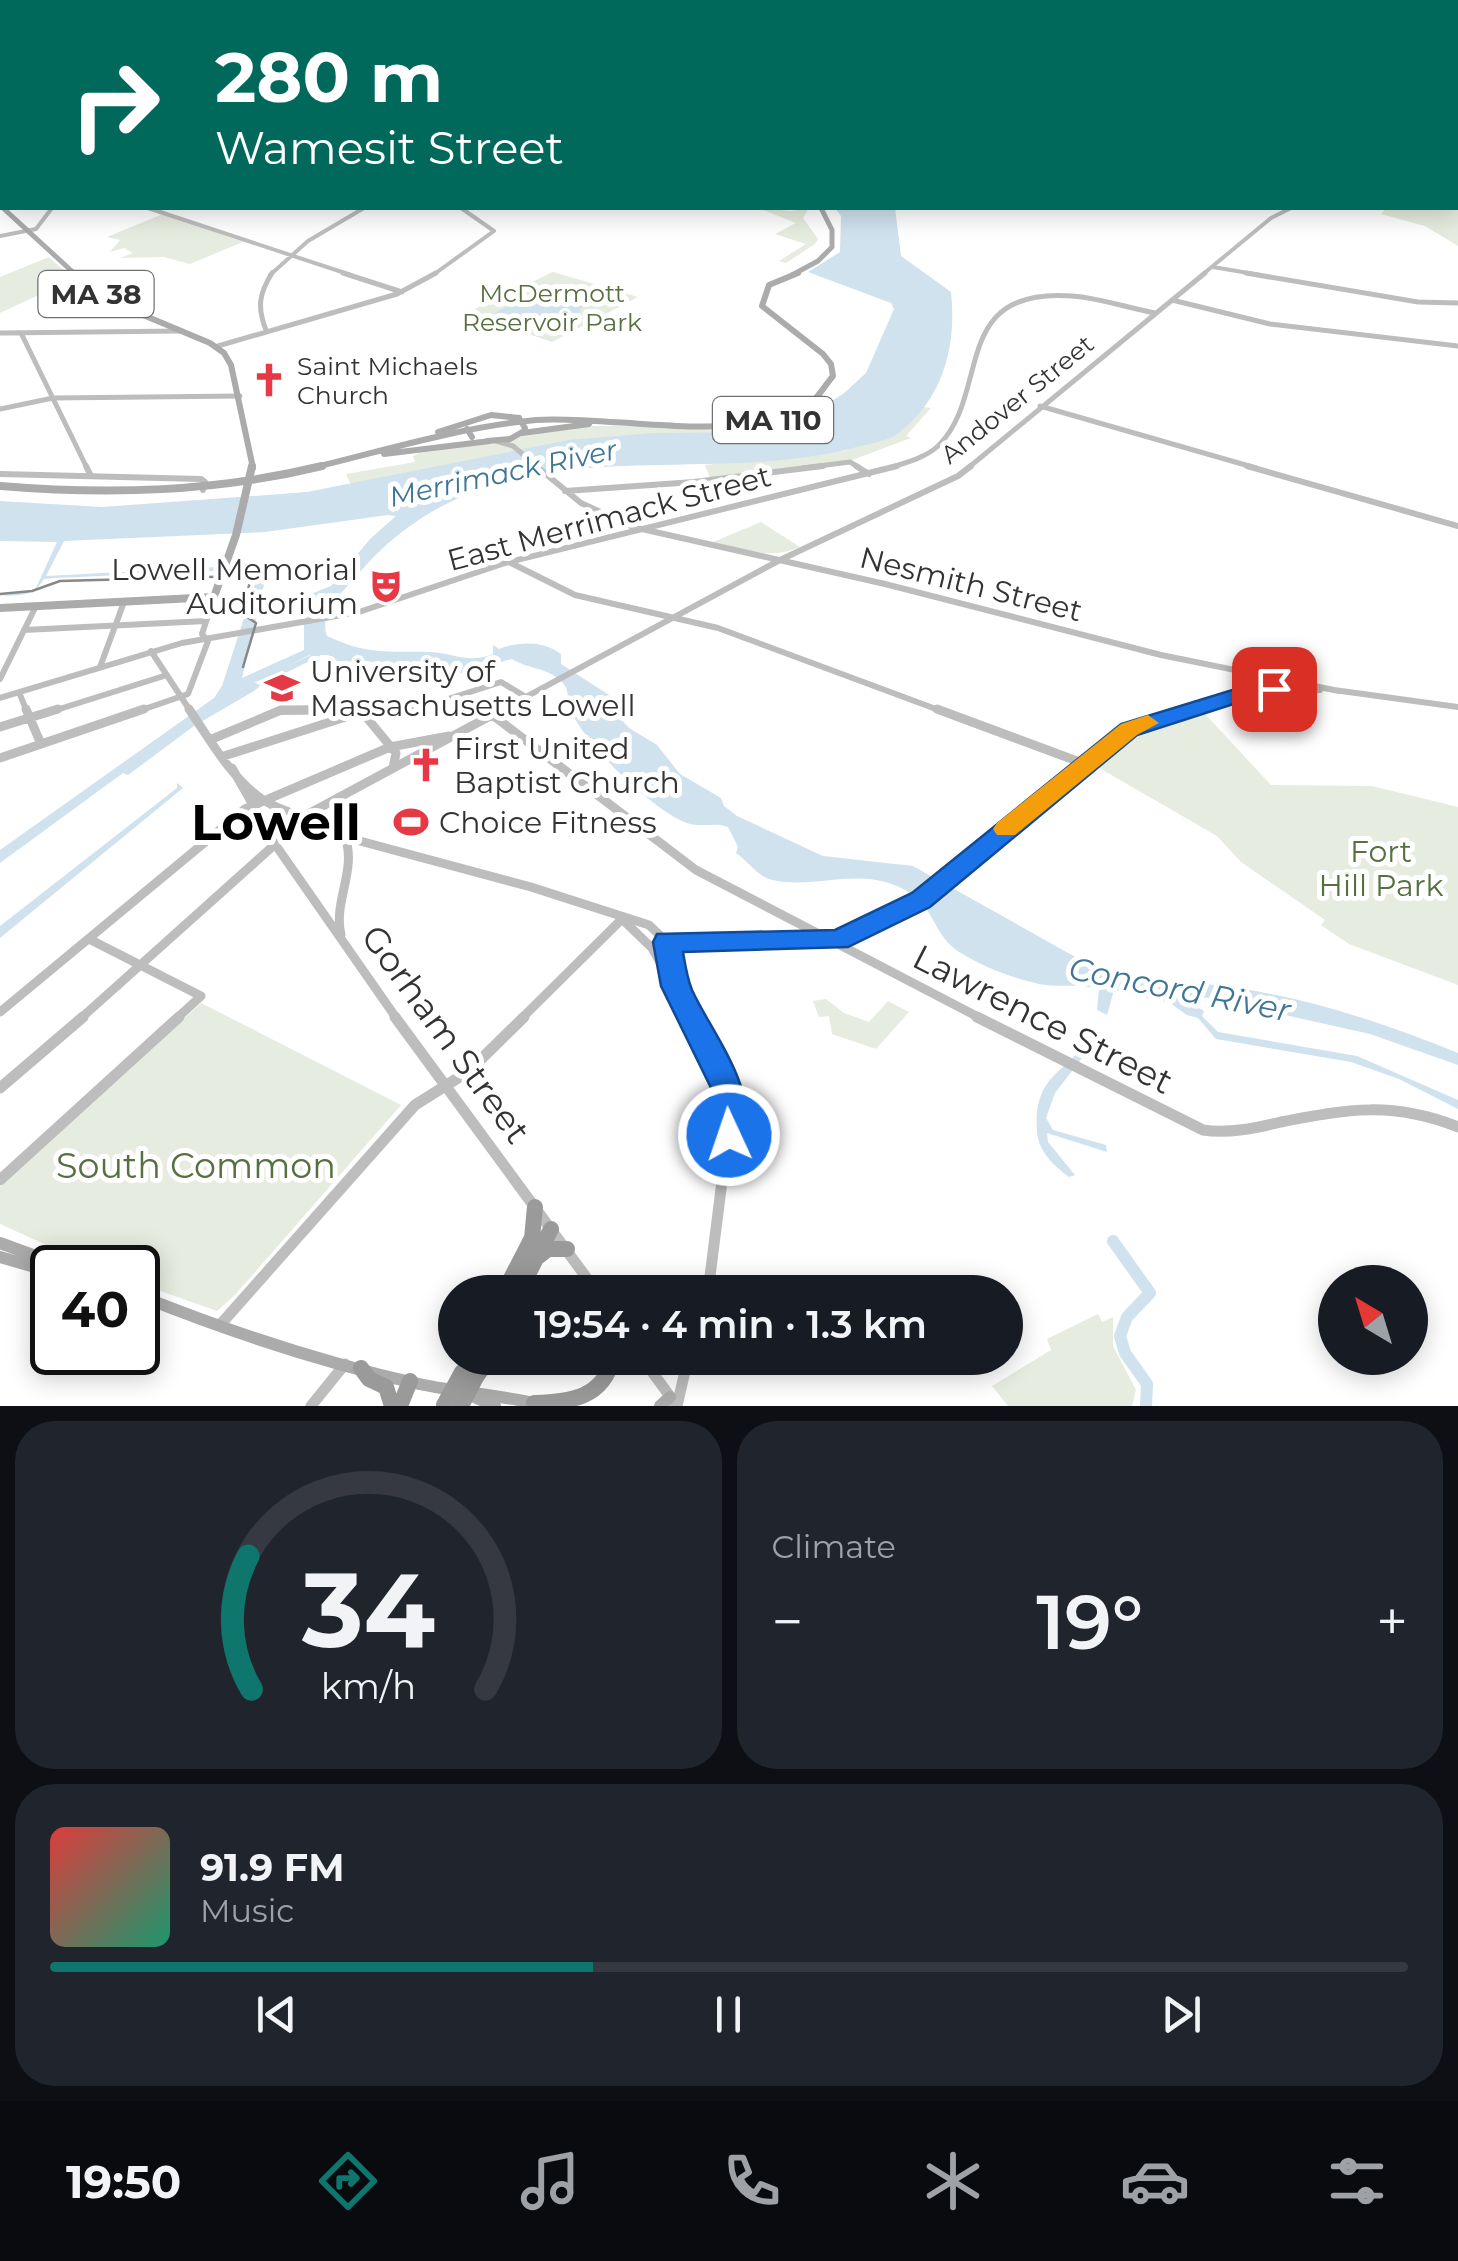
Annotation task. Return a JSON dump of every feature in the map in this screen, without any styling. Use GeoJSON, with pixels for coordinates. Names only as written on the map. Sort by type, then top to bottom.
{"type":"FeatureCollection","features":[{"type":"Feature","properties":{"kind":"highway"},"geometry":{"type":"LineString","coordinates":[[525,1275],[532,1253],[535,1207]]}},
{"type":"Feature","properties":{"kind":"highway"},"geometry":{"type":"LineString","coordinates":[[516,1275],[552,1230]]}},
{"type":"Feature","properties":{"kind":"highway"},"geometry":{"type":"LineString","coordinates":[[532,1253],[566,1249]]}},
{"type":"Feature","properties":{"kind":"highway"},"geometry":{"type":"LineString","coordinates":[[353,1366],[386,1387],[392,1406]]}},
{"type":"Feature","properties":{"kind":"highway"},"geometry":{"type":"LineString","coordinates":[[540,1404],[574,1401],[594,1393],[609,1375]]}},
{"type":"Feature","properties":{"kind":"highway"},"geometry":{"type":"LineString","coordinates":[[400,1406],[410,1381]]}},
{"type":"Feature","properties":{"kind":"highway"},"geometry":{"type":"LineString","coordinates":[[444,1406],[468,1381]]}},
{"type":"Feature","properties":{"kind":"main road","name":"MA 38"},"geometry":{"type":"LineString","coordinates":[[5,210],[100,297],[218,346]]}},
{"type":"Feature","properties":{"kind":"main road","name":"MA 110"},"geometry":{"type":"LineString","coordinates":[[522,432],[571,425],[726,426],[767,422],[788,414],[827,387],[833,373],[826,357],[762,306],[767,288],[822,259],[832,248],[833,237],[822,210]]}},
{"type":"Feature","properties":{"kind":"main road"},"geometry":{"type":"LineString","coordinates":[[0,608],[214,598],[253,469],[232,365],[218,346]]}},
{"type":"Feature","properties":{"kind":"main road","name":"MA 110"},"geometry":{"type":"LineString","coordinates":[[476,419],[507,414],[594,415],[672,424]]}},
{"type":"Feature","properties":{"kind":"main road"},"geometry":{"type":"LineString","coordinates":[[352,458],[493,441],[522,432],[519,418],[507,414]]}},
{"type":"Feature","properties":{"kind":"main road"},"geometry":{"type":"LineString","coordinates":[[249,485],[476,419]]}},
{"type":"Feature","properties":{"kind":"main road"},"geometry":{"type":"LineString","coordinates":[[476,419],[469,433],[493,441]]}},
{"type":"Feature","properties":{"kind":"main road"},"geometry":{"type":"LineString","coordinates":[[334,460],[536,420],[672,424]]}},
{"type":"Feature","properties":{"kind":"main road"},"geometry":{"type":"LineString","coordinates":[[0,488],[104,496],[249,485],[352,458],[530,423],[580,420],[672,424]]}},
{"type":"Feature","properties":{"kind":"main road"},"geometry":{"type":"LineString","coordinates":[[253,469],[260,476],[274,476]]}},
{"type":"Feature","properties":{"kind":"main road"},"geometry":{"type":"LineString","coordinates":[[0,1243],[30,1254]]}},
{"type":"Feature","properties":{"kind":"main road"},"geometry":{"type":"LineString","coordinates":[[0,1257],[30,1266]]}},
{"type":"Feature","properties":{"kind":"main road"},"geometry":{"type":"LineString","coordinates":[[160,1303],[353,1366],[410,1381],[468,1381],[494,1394],[540,1404]]}},
{"type":"Feature","properties":{"kind":"main road"},"geometry":{"type":"LineString","coordinates":[[468,1381],[495,1406]]}},
{"type":"Feature","properties":{"kind":"street"},"geometry":{"type":"LineString","coordinates":[[0,236],[36,229],[50,210]]}},
{"type":"Feature","properties":{"kind":"street"},"geometry":{"type":"LineString","coordinates":[[154,210],[402,292]]}},
{"type":"Feature","properties":{"kind":"street"},"geometry":{"type":"LineString","coordinates":[[266,330],[259,310],[260,292],[288,256],[361,210]]}},
{"type":"Feature","properties":{"kind":"street"},"geometry":{"type":"LineString","coordinates":[[218,346],[402,292],[433,275],[494,230],[464,210]]}},
{"type":"Feature","properties":{"kind":"street","name":"Andover Street"},"geometry":{"type":"LineString","coordinates":[[0,1088],[321,806],[780,560],[950,480],[1271,218],[1287,210]]}},
{"type":"Feature","properties":{"kind":"street"},"geometry":{"type":"LineString","coordinates":[[1213,266],[1401,299],[1458,303]]}},
{"type":"Feature","properties":{"kind":"street","name":"East Merrimack Street"},"geometry":{"type":"LineString","coordinates":[[0,698],[205,638],[359,612],[510,562],[869,474],[939,445],[968,390],[975,346],[995,314],[1022,302],[1070,295],[1155,313]]}},
{"type":"Feature","properties":{"kind":"street"},"geometry":{"type":"LineString","coordinates":[[1172,300],[1252,321],[1458,346]]}},
{"type":"Feature","properties":{"kind":"street"},"geometry":{"type":"LineString","coordinates":[[0,332],[182,331]]}},
{"type":"Feature","properties":{"kind":"street"},"geometry":{"type":"LineString","coordinates":[[20,332],[91,476]]}},
{"type":"Feature","properties":{"kind":"street"},"geometry":{"type":"LineString","coordinates":[[0,409],[53,398],[240,396]]}},
{"type":"Feature","properties":{"kind":"street"},"geometry":{"type":"LineString","coordinates":[[1040,406],[1458,526]]}},
{"type":"Feature","properties":{"kind":"street"},"geometry":{"type":"LineString","coordinates":[[518,447],[522,432]]}},
{"type":"Feature","properties":{"kind":"street","name":"Nesmith Street"},"geometry":{"type":"LineString","coordinates":[[493,441],[518,447],[559,486],[621,523],[1118,645],[1339,690]]}},
{"type":"Feature","properties":{"kind":"street"},"geometry":{"type":"LineString","coordinates":[[582,494],[850,462],[869,474]]}},
{"type":"Feature","properties":{"kind":"street"},"geometry":{"type":"LineString","coordinates":[[0,474],[201,479],[203,488]]}},
{"type":"Feature","properties":{"kind":"street","name":"Nesmith Street"},"geometry":{"type":"LineString","coordinates":[[559,486],[582,494],[644,529]]}},
{"type":"Feature","properties":{"kind":"street"},"geometry":{"type":"LineString","coordinates":[[616,536],[625,531],[621,523]]}},
{"type":"Feature","properties":{"kind":"street"},"geometry":{"type":"LineString","coordinates":[[510,562],[585,598],[718,628],[1085,764]]}},
{"type":"Feature","properties":{"kind":"street"},"geometry":{"type":"LineString","coordinates":[[0,758],[182,697],[196,676],[208,641],[202,634],[214,598]]}},
{"type":"Feature","properties":{"kind":"street"},"geometry":{"type":"LineString","coordinates":[[100,667],[124,602]]}},
{"type":"Feature","properties":{"kind":"street"},"geometry":{"type":"LineString","coordinates":[[0,679],[36,606]]}},
{"type":"Feature","properties":{"kind":"street"},"geometry":{"type":"LineString","coordinates":[[24,630],[206,621]]}},
{"type":"Feature","properties":{"kind":"street"},"geometry":{"type":"LineString","coordinates":[[151,652],[232,768],[264,801],[328,825],[345,836],[582,902],[651,926],[667,942],[676,986]]}},
{"type":"Feature","properties":{"kind":"street"},"geometry":{"type":"LineString","coordinates":[[0,727],[167,674]]}},
{"type":"Feature","properties":{"kind":"street","name":"Nesmith Street"},"geometry":{"type":"LineString","coordinates":[[1288,681],[1315,690]]}},
{"type":"Feature","properties":{"kind":"street"},"geometry":{"type":"LineString","coordinates":[[212,739],[281,710],[394,712],[430,706],[498,683],[526,696]]}},
{"type":"Feature","properties":{"kind":"street"},"geometry":{"type":"LineString","coordinates":[[652,948],[667,942],[829,942],[915,904],[1085,764],[1140,725],[1255,691],[1339,690],[1458,707]]}},
{"type":"Feature","properties":{"kind":"street"},"geometry":{"type":"LineString","coordinates":[[19,692],[41,744]]}},
{"type":"Feature","properties":{"kind":"street"},"geometry":{"type":"LineString","coordinates":[[362,712],[397,756],[393,768]]}},
{"type":"Feature","properties":{"kind":"street"},"geometry":{"type":"LineString","coordinates":[[224,756],[362,712]]}},
{"type":"Feature","properties":{"kind":"street"},"geometry":{"type":"LineString","coordinates":[[375,728],[380,717],[394,712]]}},
{"type":"Feature","properties":{"kind":"street","name":"Lawrence Street"},"geometry":{"type":"LineString","coordinates":[[492,714],[686,864],[829,942],[1186,1122],[1216,1132],[1383,1105],[1422,1112],[1458,1127]]}},
{"type":"Feature","properties":{"kind":"street"},"geometry":{"type":"LineString","coordinates":[[0,1012],[252,806],[390,747],[457,734]]}},
{"type":"Feature","properties":{"kind":"street","name":"Gorham Street"},"geometry":{"type":"LineString","coordinates":[[232,768],[252,806],[318,906],[585,1275]]}},
{"type":"Feature","properties":{"kind":"street"},"geometry":{"type":"LineString","coordinates":[[321,806],[320,816],[328,825]]}},
{"type":"Feature","properties":{"kind":"street"},"geometry":{"type":"LineString","coordinates":[[345,836],[350,859],[337,902],[336,920],[346,944]]}},
{"type":"Feature","properties":{"kind":"street"},"geometry":{"type":"LineString","coordinates":[[256,865],[276,859],[288,862]]}},
{"type":"Feature","properties":{"kind":"street"},"geometry":{"type":"LineString","coordinates":[[318,906],[337,902]]}},
{"type":"Feature","properties":{"kind":"street"},"geometry":{"type":"LineString","coordinates":[[622,919],[652,948],[676,986],[732,1102],[710,1275]]}},
{"type":"Feature","properties":{"kind":"street"},"geometry":{"type":"LineString","coordinates":[[220,1324],[415,1105],[448,1086],[512,1030],[622,919]]}},
{"type":"Feature","properties":{"kind":"street"},"geometry":{"type":"LineString","coordinates":[[638,934],[641,926],[651,926]]}},
{"type":"Feature","properties":{"kind":"street"},"geometry":{"type":"LineString","coordinates":[[0,1180],[201,996],[88,938]]}},
{"type":"Feature","properties":{"kind":"street"},"geometry":{"type":"LineString","coordinates":[[311,1406],[353,1366]]}},
{"type":"Feature","properties":{"kind":"street"},"geometry":{"type":"LineString","coordinates":[[653,1375],[671,1404]]}},
{"type":"Feature","properties":{"kind":"street"},"geometry":{"type":"LineString","coordinates":[[671,1404],[682,1375]]}},
{"type":"Feature","properties":{"kind":"green space"},"geometry":{"type":"Polygon","coordinates":[[[763,210],[808,210],[803,218],[818,239],[786,263],[779,261],[806,244],[775,234],[796,223],[763,210]]]}},
{"type":"Feature","properties":{"kind":"green space"},"geometry":{"type":"Polygon","coordinates":[[[1384,210],[1458,210],[1458,246],[1425,226],[1381,214],[1384,210]]]}},
{"type":"Feature","properties":{"kind":"green space"},"geometry":{"type":"Polygon","coordinates":[[[163,214],[243,242],[190,264],[164,257],[120,258],[133,253],[124,248],[110,252],[120,240],[107,237],[163,214]]]}},
{"type":"Feature","properties":{"kind":"green space"},"geometry":{"type":"Polygon","coordinates":[[[49,257],[73,279],[0,313],[0,277],[49,257]]]}},
{"type":"Feature","properties":{"kind":"green space","name":"McDermott Reservoir Park"},"geometry":{"type":"Polygon","coordinates":[[[553,272],[638,297],[552,342],[466,313],[553,272]]]}},
{"type":"Feature","properties":{"kind":"green space"},"geometry":{"type":"Polygon","coordinates":[[[922,407],[931,408],[906,436],[911,438],[852,460],[710,478],[705,465],[843,451],[895,435],[922,407]]]}},
{"type":"Feature","properties":{"kind":"green space"},"geometry":{"type":"Polygon","coordinates":[[[778,425],[783,429],[352,487],[346,474],[415,462],[413,456],[419,453],[518,438],[526,433],[589,426],[778,425]]]}},
{"type":"Feature","properties":{"kind":"green space"},"geometry":{"type":"Polygon","coordinates":[[[761,522],[800,547],[767,553],[713,542],[761,522]]]}},
{"type":"Feature","properties":{"kind":"green space","name":"Fort Hill Park"},"geometry":{"type":"Polygon","coordinates":[[[1198,712],[1205,714],[1271,785],[1372,786],[1458,807],[1458,985],[1349,944],[1321,925],[1325,920],[1241,862],[1217,836],[1094,765],[1138,731],[1198,712]]]}},
{"type":"Feature","properties":{"kind":"green space"},"geometry":{"type":"Polygon","coordinates":[[[826,999],[844,1013],[869,1022],[888,1001],[909,1012],[876,1049],[832,1034],[829,1016],[819,1017],[813,1001],[826,999]]]}},
{"type":"Feature","properties":{"kind":"green space","name":"South Common"},"geometry":{"type":"Polygon","coordinates":[[[201,1003],[401,1105],[217,1311],[160,1291],[160,1245],[46,1245],[0,1224],[0,1187],[201,1003]]]}},
{"type":"Feature","properties":{"kind":"green space"},"geometry":{"type":"Polygon","coordinates":[[[1098,1314],[1102,1322],[1113,1317],[1113,1346],[1136,1390],[1132,1406],[1008,1406],[992,1386],[1010,1375],[1023,1375],[1023,1367],[1051,1350],[1047,1339],[1098,1314]]]}},
{"type":"Feature","properties":{"kind":"water"},"geometry":{"type":"Polygon","coordinates":[[[836,210],[895,210],[901,256],[951,292],[952,312],[949,352],[936,388],[926,405],[897,434],[880,442],[820,455],[737,463],[569,470],[480,489],[435,510],[377,554],[330,610],[326,618],[327,636],[366,649],[469,658],[493,654],[493,645],[499,649],[523,644],[547,647],[561,654],[561,664],[609,695],[610,707],[629,728],[657,745],[680,774],[721,798],[724,806],[737,816],[823,856],[913,866],[1086,963],[1153,981],[1239,988],[1303,1001],[1458,1053],[1458,1065],[1370,1034],[1209,998],[1175,995],[1204,1011],[1202,1016],[1218,1032],[1357,1056],[1458,1100],[1458,1109],[1399,1079],[1351,1062],[1216,1039],[1198,1018],[1170,1003],[1114,990],[1107,1015],[1097,1010],[1099,989],[1028,981],[989,968],[961,953],[943,937],[919,900],[894,885],[863,879],[768,879],[736,853],[738,847],[728,827],[690,824],[640,792],[588,738],[560,680],[512,659],[453,675],[438,665],[414,669],[309,655],[256,684],[259,687],[254,691],[194,726],[128,775],[123,773],[0,863],[0,850],[214,698],[222,686],[255,584],[249,574],[235,570],[44,579],[35,589],[57,542],[0,541],[0,501],[102,507],[307,492],[569,440],[654,433],[761,432],[790,426],[843,394],[866,373],[894,309],[891,303],[808,272],[840,252],[841,216],[836,210]],[[396,516],[265,532],[64,541],[46,576],[237,566],[258,571],[265,581],[242,678],[304,650],[304,624],[311,594],[331,586],[370,539],[396,516]]]}},
{"type":"Feature","properties":{"kind":"water"},"geometry":{"type":"Polygon","coordinates":[[[554,295],[584,304],[575,319],[549,332],[494,313],[518,301],[554,295]]]}},
{"type":"Feature","properties":{"kind":"water"},"geometry":{"type":"Polygon","coordinates":[[[177,783],[183,788],[0,938],[0,926],[177,788],[177,783]]]}},
{"type":"Feature","properties":{"kind":"water"},"geometry":{"type":"Polygon","coordinates":[[[1088,1030],[1099,1036],[1055,1093],[1046,1118],[1053,1130],[1106,1145],[1107,1152],[1047,1133],[1048,1142],[1075,1175],[1069,1177],[1052,1163],[1041,1146],[1037,1110],[1049,1082],[1076,1055],[1088,1030]]]}},
{"type":"Feature","properties":{"kind":"waterway"},"geometry":{"type":"LineString","coordinates":[[252,687],[318,654]]}},
{"type":"Feature","properties":{"kind":"waterway"},"geometry":{"type":"LineString","coordinates":[[1113,1241],[1150,1293],[1127,1317],[1120,1336],[1125,1353],[1147,1384],[1146,1406]]}},
{"type":"Feature","properties":{"kind":"tram line"},"geometry":{"type":"LineString","coordinates":[[0,594],[32,591],[60,581],[245,576],[250,582],[241,613],[256,623],[243,667]]}},
{"type":"Feature","properties":{"kind":"slow traffic"},"geometry":{"type":"LineString","coordinates":[[1006,829],[1129,730],[1148,723]]}},
{"type":"Feature","properties":{"kind":"place","name":"Saint Michaels Church"},"geometry":{"type":"Point","coordinates":[269,380]}},
{"type":"Feature","properties":{"kind":"place","name":"Lowell Memorial Auditorium"},"geometry":{"type":"Point","coordinates":[386,586]}},
{"type":"Feature","properties":{"kind":"place","name":"University of Massachusetts Lowell"},"geometry":{"type":"Point","coordinates":[282,688]}},
{"type":"Feature","properties":{"kind":"place","name":"First United Baptist Church"},"geometry":{"type":"Point","coordinates":[426,765]}},
{"type":"Feature","properties":{"kind":"place","name":"Choice Fitness"},"geometry":{"type":"Point","coordinates":[411,822]}},
{"type":"Feature","properties":{"kind":"district","name":"Lowell"},"geometry":{"type":"Point","coordinates":[276,822]}},
{"type":"Feature","properties":{"kind":"route"},"geometry":{"type":"LineString","coordinates":[[729,1135],[732,1102],[676,986],[667,942],[838,940],[921,900],[1129,730],[1247,692],[1274,689]]}},
{"type":"Feature","properties":{"kind":"water label","name":"Merrimack River"},"geometry":{"type":"Point","coordinates":[503,473]}},
{"type":"Feature","properties":{"kind":"water label","name":"Concord River"},"geometry":{"type":"Point","coordinates":[1180,989]}}]}
